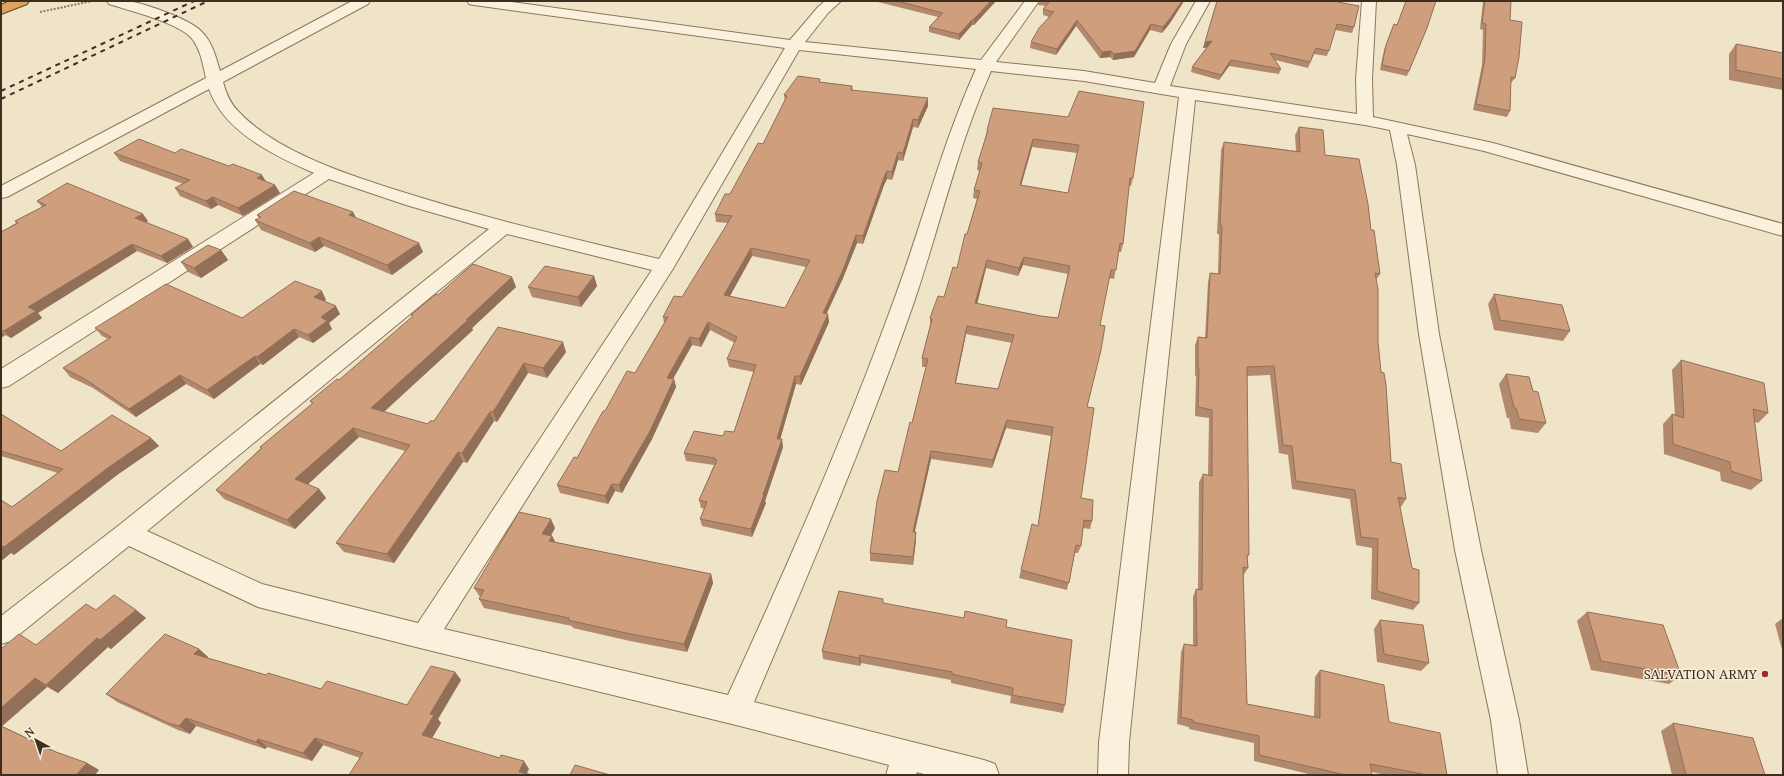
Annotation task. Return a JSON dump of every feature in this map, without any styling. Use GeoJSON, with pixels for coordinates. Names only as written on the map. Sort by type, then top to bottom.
{"type":"FeatureCollection","features":[{"type":"Feature","properties":{"kind":"highway"},"geometry":{"type":"LineString","coordinates":[[1,10],[22,1]]}},
{"type":"Feature","properties":{"kind":"street"},"geometry":{"type":"LineString","coordinates":[[114,1],[187,27],[196,34],[206,50],[219,96],[240,123],[261,138],[326,173],[502,228],[664,266]]}},
{"type":"Feature","properties":{"kind":"street"},"geometry":{"type":"LineString","coordinates":[[1,193],[363,1]]}},
{"type":"Feature","properties":{"kind":"street"},"geometry":{"type":"LineString","coordinates":[[474,1],[794,45],[1084,76],[1365,120],[1487,147],[1783,230]]}},
{"type":"Feature","properties":{"kind":"street"},"geometry":{"type":"LineString","coordinates":[[424,637],[664,266],[794,45],[818,16],[834,1]]}},
{"type":"Feature","properties":{"kind":"street"},"geometry":{"type":"LineString","coordinates":[[736,711],[802,558],[859,418],[922,250],[967,106],[985,66],[1032,1]]}},
{"type":"Feature","properties":{"kind":"street"},"geometry":{"type":"LineString","coordinates":[[1160,89],[1177,45],[1203,1]]}},
{"type":"Feature","properties":{"kind":"street"},"geometry":{"type":"LineString","coordinates":[[1365,120],[1364,79],[1369,1]]}},
{"type":"Feature","properties":{"kind":"street"},"geometry":{"type":"LineString","coordinates":[[1113,775],[1114,742],[1143,474],[1188,93]]}},
{"type":"Feature","properties":{"kind":"street"},"geometry":{"type":"LineString","coordinates":[[1397,126],[1406,165],[1429,334],[1468,550],[1505,720],[1513,775]]}},
{"type":"Feature","properties":{"kind":"street"},"geometry":{"type":"LineString","coordinates":[[1,380],[326,173]]}},
{"type":"Feature","properties":{"kind":"street"},"geometry":{"type":"LineString","coordinates":[[1,632],[126,533],[502,228]]}},
{"type":"Feature","properties":{"kind":"street"},"geometry":{"type":"LineString","coordinates":[[126,533],[258,595],[424,637],[736,711],[904,765],[984,775]]}},
{"type":"Feature","properties":{"kind":"path"},"geometry":{"type":"LineString","coordinates":[[39,12],[92,1]]}},
{"type":"Feature","properties":{"kind":"building"},"geometry":{"type":"Polygon","coordinates":[[[897,1],[991,1],[959,34],[929,27],[943,13],[897,1]]]}},
{"type":"Feature","properties":{"kind":"building"},"geometry":{"type":"Polygon","coordinates":[[[1050,1],[1182,1],[1163,27],[1151,24],[1135,51],[1114,54],[1111,51],[1102,52],[1077,20],[1057,49],[1031,42],[1039,28],[1054,12],[1043,9],[1050,1]]]}},
{"type":"Feature","properties":{"kind":"building"},"geometry":{"type":"Polygon","coordinates":[[[1217,1],[1339,1],[1338,2],[1359,6],[1354,27],[1337,24],[1329,51],[1316,48],[1310,62],[1270,53],[1281,69],[1231,60],[1221,75],[1192,67],[1212,41],[1205,42],[1217,1]]]}},
{"type":"Feature","properties":{"kind":"building"},"geometry":{"type":"Polygon","coordinates":[[[1406,1],[1436,1],[1427,28],[1409,71],[1382,65],[1386,45],[1394,24],[1397,25],[1406,1]]]}},
{"type":"Feature","properties":{"kind":"building"},"geometry":{"type":"Polygon","coordinates":[[[1485,1],[1511,1],[1510,20],[1522,22],[1519,57],[1515,78],[1511,77],[1510,111],[1476,104],[1485,59],[1486,24],[1482,23],[1485,1]]]}},
{"type":"Feature","properties":{"kind":"building"},"geometry":{"type":"Polygon","coordinates":[[[1736,44],[1783,53],[1783,79],[1736,70],[1736,44]]]}},
{"type":"Feature","properties":{"kind":"building"},"geometry":{"type":"Polygon","coordinates":[[[798,76],[820,79],[819,82],[852,86],[851,90],[928,98],[918,120],[913,119],[903,153],[898,152],[892,172],[887,171],[884,177],[863,236],[856,235],[843,270],[823,313],[828,314],[800,376],[795,376],[777,439],[782,439],[764,495],[751,529],[700,519],[707,502],[699,500],[717,460],[714,459],[715,458],[684,453],[694,431],[723,436],[725,431],[734,432],[756,365],[727,359],[737,337],[708,322],[699,339],[690,337],[667,378],[674,379],[650,431],[619,485],[612,484],[605,496],[557,485],[574,457],[577,458],[627,371],[635,373],[668,317],[663,317],[674,296],[682,297],[732,216],[715,214],[725,194],[730,194],[758,143],[763,144],[787,96],[784,95],[798,76]],[[751,248],[724,295],[785,308],[810,260],[751,248]]]}},
{"type":"Feature","properties":{"kind":"building"},"geometry":{"type":"Polygon","coordinates":[[[1079,91],[1144,102],[1133,178],[1130,178],[1123,244],[1120,243],[1116,270],[1111,270],[1100,325],[1105,326],[1101,350],[1087,407],[1094,408],[1081,498],[1093,500],[1092,521],[1084,520],[1081,546],[1076,545],[1069,583],[1021,570],[1032,524],[1038,526],[1053,427],[1007,420],[993,460],[931,451],[913,532],[916,532],[913,557],[870,553],[877,501],[885,470],[898,472],[910,422],[912,423],[928,359],[922,358],[932,319],[930,318],[938,296],[944,297],[953,267],[957,268],[965,234],[967,234],[980,191],[974,190],[982,163],[978,162],[993,108],[1068,117],[1079,91]],[[1033,139],[1020,185],[1068,193],[1079,145],[1033,139]],[[1024,257],[1019,268],[987,260],[975,303],[1058,318],[1070,266],[1024,257]],[[967,326],[955,383],[998,389],[1014,335],[967,326]]]}},
{"type":"Feature","properties":{"kind":"building"},"geometry":{"type":"Polygon","coordinates":[[[1299,127],[1323,130],[1325,155],[1359,159],[1368,204],[1371,230],[1374,230],[1380,274],[1375,273],[1378,289],[1378,342],[1381,372],[1384,373],[1386,385],[1391,462],[1401,464],[1406,499],[1398,497],[1412,568],[1419,570],[1419,603],[1377,591],[1378,539],[1361,537],[1355,490],[1296,481],[1292,446],[1283,445],[1274,366],[1247,367],[1249,555],[1247,555],[1248,568],[1243,567],[1247,704],[1320,718],[1320,670],[1384,685],[1389,722],[1440,733],[1447,775],[1423,775],[1370,764],[1372,775],[1346,775],[1259,755],[1259,736],[1193,722],[1193,720],[1181,717],[1184,644],[1197,646],[1196,589],[1202,590],[1203,474],[1212,476],[1212,410],[1198,407],[1198,337],[1207,338],[1210,273],[1220,274],[1222,226],[1220,225],[1224,142],[1300,152],[1299,127]]]}},
{"type":"Feature","properties":{"kind":"building"},"geometry":{"type":"Polygon","coordinates":[[[139,139],[175,153],[181,149],[229,166],[233,164],[262,175],[257,178],[275,185],[238,208],[213,197],[206,201],[175,188],[190,180],[114,153],[139,139]]]}},
{"type":"Feature","properties":{"kind":"building"},"geometry":{"type":"Polygon","coordinates":[[[67,183],[143,214],[135,218],[188,239],[161,256],[132,244],[28,307],[36,311],[4,331],[1,330],[1,232],[18,223],[15,221],[46,205],[37,201],[67,183]]]}},
{"type":"Feature","properties":{"kind":"building"},"geometry":{"type":"Polygon","coordinates":[[[294,191],[353,212],[349,215],[419,243],[387,265],[319,237],[310,243],[255,220],[261,217],[257,215],[294,191]]]}},
{"type":"Feature","properties":{"kind":"building"},"geometry":{"type":"Polygon","coordinates":[[[208,245],[221,250],[194,268],[181,262],[208,245]]]}},
{"type":"Feature","properties":{"kind":"building"},"geometry":{"type":"Polygon","coordinates":[[[473,264],[512,277],[466,320],[468,320],[371,408],[428,424],[430,421],[434,421],[498,327],[563,342],[543,368],[524,363],[493,412],[490,412],[462,453],[458,452],[387,554],[336,543],[410,445],[353,428],[295,479],[319,489],[287,520],[216,490],[262,448],[260,447],[313,403],[310,401],[337,379],[339,380],[413,316],[411,315],[436,294],[438,295],[473,264]]]}},
{"type":"Feature","properties":{"kind":"building"},"geometry":{"type":"Polygon","coordinates":[[[545,266],[594,276],[578,297],[528,287],[545,266]]]}},
{"type":"Feature","properties":{"kind":"building"},"geometry":{"type":"Polygon","coordinates":[[[295,281],[322,291],[314,297],[336,306],[321,317],[327,321],[308,335],[294,329],[257,357],[255,356],[207,390],[180,375],[129,409],[85,379],[63,368],[111,337],[95,328],[166,284],[242,318],[295,281]]]}},
{"type":"Feature","properties":{"kind":"building"},"geometry":{"type":"Polygon","coordinates":[[[1494,294],[1562,305],[1570,331],[1500,320],[1494,294]]]}},
{"type":"Feature","properties":{"kind":"building"},"geometry":{"type":"Polygon","coordinates":[[[1681,360],[1764,383],[1768,413],[1753,409],[1762,481],[1731,471],[1730,462],[1673,444],[1672,414],[1684,418],[1681,360]]]}},
{"type":"Feature","properties":{"kind":"building"},"geometry":{"type":"Polygon","coordinates":[[[1506,374],[1529,377],[1533,391],[1538,392],[1546,423],[1519,419],[1516,408],[1514,408],[1506,374]]]}},
{"type":"Feature","properties":{"kind":"building"},"geometry":{"type":"Polygon","coordinates":[[[1,414],[61,451],[112,415],[151,438],[109,467],[4,547],[1,545],[1,500],[12,507],[63,469],[1,451],[1,414]]]}},
{"type":"Feature","properties":{"kind":"building"},"geometry":{"type":"Polygon","coordinates":[[[519,512],[551,519],[542,534],[552,536],[549,541],[711,574],[684,644],[626,633],[568,620],[569,618],[479,599],[484,590],[474,588],[519,512]]]}},
{"type":"Feature","properties":{"kind":"building"},"geometry":{"type":"Polygon","coordinates":[[[839,591],[883,599],[883,603],[964,618],[965,611],[1007,620],[1006,627],[1072,640],[1065,705],[1012,695],[1013,688],[952,674],[952,672],[860,655],[859,658],[822,651],[839,591]]]}},
{"type":"Feature","properties":{"kind":"building"},"geometry":{"type":"Polygon","coordinates":[[[114,595],[136,610],[100,640],[97,638],[46,685],[35,678],[1,708],[1,649],[19,634],[36,645],[86,604],[96,610],[114,595]]]}},
{"type":"Feature","properties":{"kind":"building"},"geometry":{"type":"Polygon","coordinates":[[[1587,612],[1663,625],[1681,675],[1601,661],[1587,612]]]}},
{"type":"Feature","properties":{"kind":"building"},"geometry":{"type":"Polygon","coordinates":[[[1380,620],[1423,625],[1429,663],[1384,654],[1380,620]]]}},
{"type":"Feature","properties":{"kind":"building"},"geometry":{"type":"Polygon","coordinates":[[[165,634],[199,649],[194,654],[266,675],[268,673],[321,689],[327,681],[407,705],[431,666],[455,672],[430,714],[434,715],[422,735],[500,758],[501,755],[524,761],[519,772],[533,775],[349,775],[363,753],[315,738],[303,753],[258,739],[256,742],[186,718],[179,726],[168,723],[106,694],[165,634]]]}},
{"type":"Feature","properties":{"kind":"building"},"geometry":{"type":"Polygon","coordinates":[[[1673,723],[1753,738],[1765,775],[1686,775],[1673,723]]]}},
{"type":"Feature","properties":{"kind":"building"},"geometry":{"type":"Polygon","coordinates":[[[1,726],[56,752],[87,763],[76,775],[1,775],[1,726]]]}},
{"type":"Feature","properties":{"kind":"building"},"geometry":{"type":"Polygon","coordinates":[[[575,765],[610,775],[570,775],[575,765]]]}},
{"type":"Feature","properties":{"kind":"railway"},"geometry":{"type":"LineString","coordinates":[[1,91],[194,1]]}},
{"type":"Feature","properties":{"kind":"railway"},"geometry":{"type":"LineString","coordinates":[[1,99],[208,1]]}},
{"type":"Feature","properties":{"kind":"place","name":"SALVATION ARMY"},"geometry":{"type":"Point","coordinates":[1765,674]}}]}
